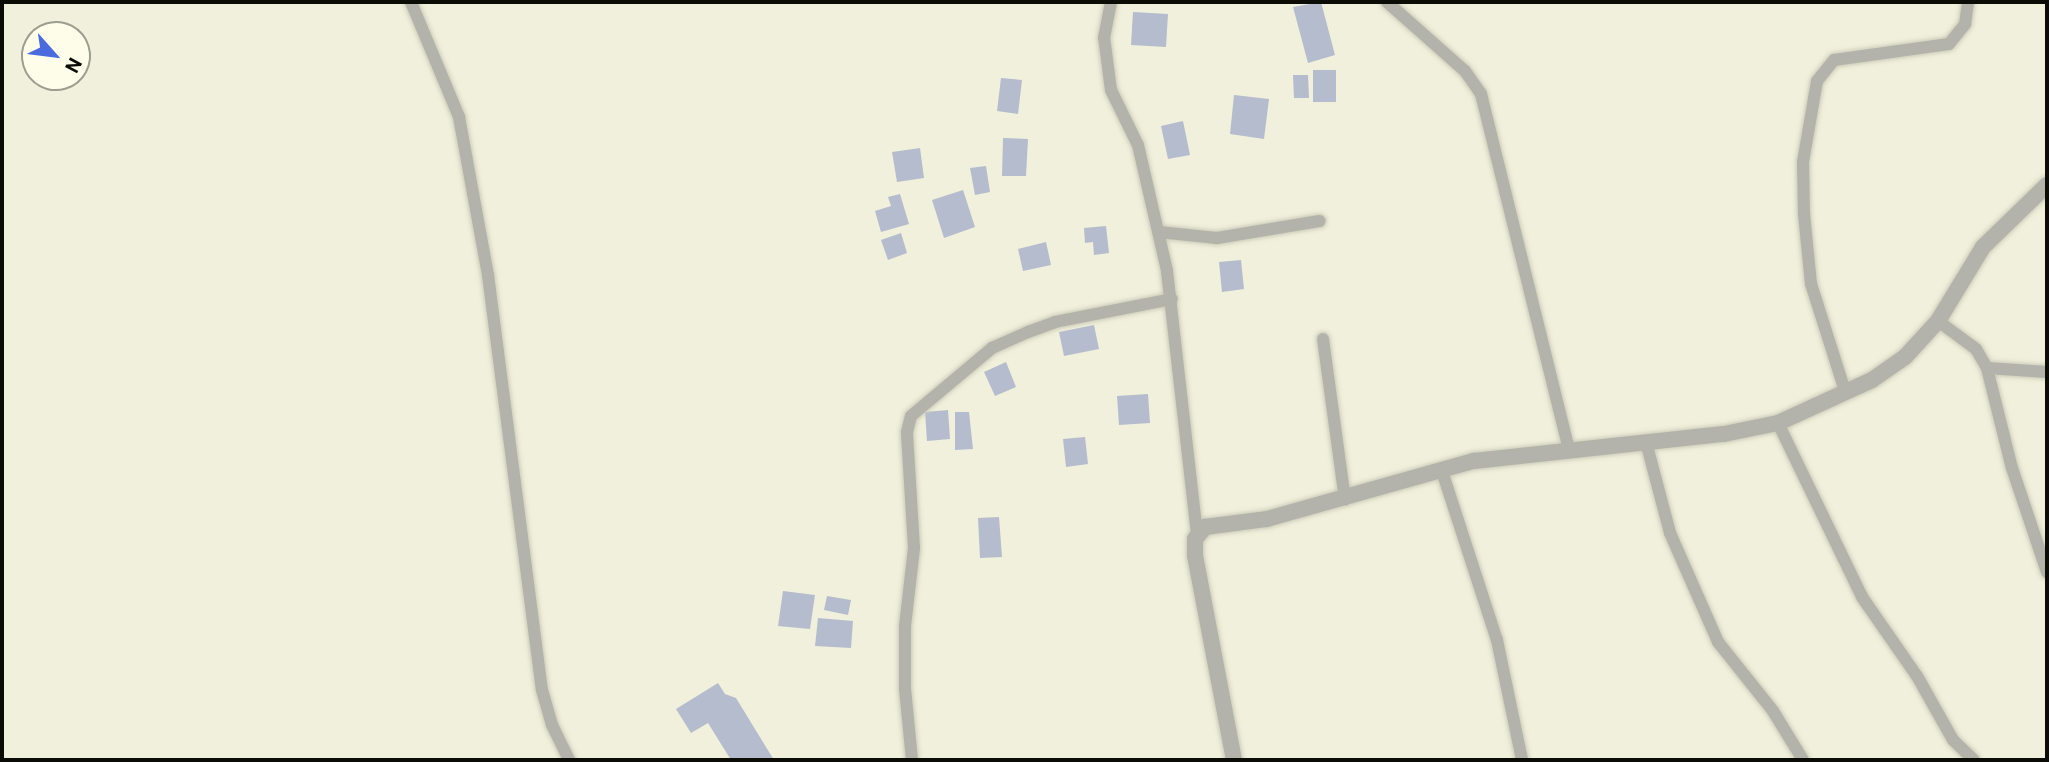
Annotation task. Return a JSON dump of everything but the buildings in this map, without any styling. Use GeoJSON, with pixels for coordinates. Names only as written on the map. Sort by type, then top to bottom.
{"type":"FeatureCollection","features":[{"type":"Feature","properties":{"kind":"street"},"geometry":{"type":"LineString","coordinates":[[411,2],[459,117],[488,275],[542,690],[552,725],[569,760]]}},
{"type":"Feature","properties":{"kind":"street"},"geometry":{"type":"LineString","coordinates":[[1111,2],[1104,37],[1111,90],[1138,145],[1172,299],[1197,536],[1195,556],[1234,760]]}},
{"type":"Feature","properties":{"kind":"street"},"geometry":{"type":"LineString","coordinates":[[1387,2],[1465,71],[1480,94],[1569,449]]}},
{"type":"Feature","properties":{"kind":"street"},"geometry":{"type":"LineString","coordinates":[[1845,391],[1811,284],[1804,214],[1803,162],[1817,81],[1834,61],[1949,44],[1965,23],[1968,2]]}},
{"type":"Feature","properties":{"kind":"street"},"geometry":{"type":"LineString","coordinates":[[1197,536],[1205,527],[1267,519],[1474,461],[1724,434],[1778,423],[1872,380],[1905,357],[1938,321],[1983,247],[2047,185]]}},
{"type":"Feature","properties":{"kind":"street"},"geometry":{"type":"LineString","coordinates":[[1159,232],[1217,238],[1320,221]]}},
{"type":"Feature","properties":{"kind":"street"},"geometry":{"type":"LineString","coordinates":[[912,760],[905,651],[914,548],[907,432],[911,416],[992,348],[1055,322],[1172,299]]}},
{"type":"Feature","properties":{"kind":"street"},"geometry":{"type":"LineString","coordinates":[[1938,321],[1976,349],[1987,368],[2012,468],[2047,572]]}},
{"type":"Feature","properties":{"kind":"street"},"geometry":{"type":"LineString","coordinates":[[1323,339],[1345,499]]}},
{"type":"Feature","properties":{"kind":"street"},"geometry":{"type":"LineString","coordinates":[[1987,368],[2047,372]]}},
{"type":"Feature","properties":{"kind":"street"},"geometry":{"type":"LineString","coordinates":[[1778,423],[1862,597],[1917,676],[1953,740],[1974,760]]}},
{"type":"Feature","properties":{"kind":"street"},"geometry":{"type":"LineString","coordinates":[[1646,442],[1670,533],[1713,631],[1803,760]]}},
{"type":"Feature","properties":{"kind":"street"},"geometry":{"type":"LineString","coordinates":[[1442,471],[1497,640],[1522,760]]}}]}
